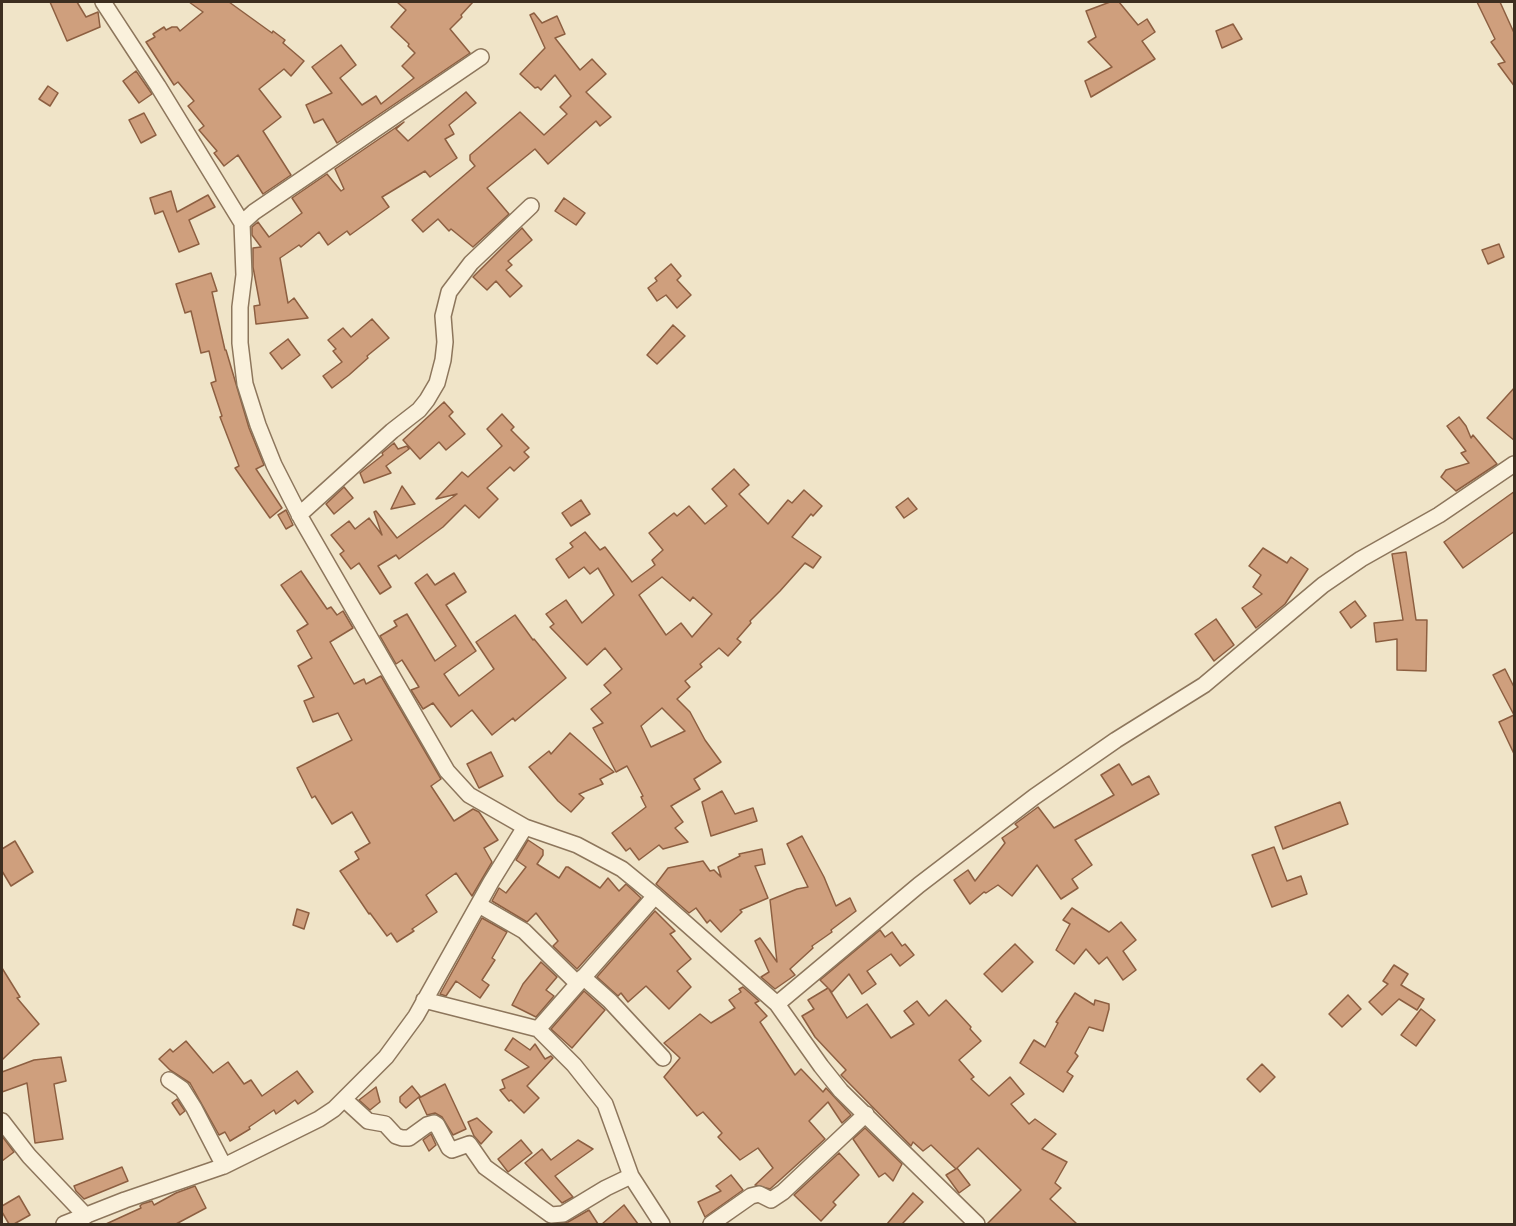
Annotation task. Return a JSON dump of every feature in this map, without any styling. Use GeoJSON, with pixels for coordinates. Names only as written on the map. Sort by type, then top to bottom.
{"type":"FeatureCollection","features":[{"type":"Feature","properties":{"kind":"street"},"geometry":{"type":"LineString","coordinates":[[103,2],[243,223],[244,275],[240,307],[240,343],[245,384],[262,435],[299,515],[447,771],[469,795],[525,827],[577,844],[622,869],[655,896],[777,1004],[841,1091],[977,1224]]}},
{"type":"Feature","properties":{"kind":"street"},"geometry":{"type":"LineString","coordinates":[[243,223],[254,212],[481,57]]}},
{"type":"Feature","properties":{"kind":"street"},"geometry":{"type":"LineString","coordinates":[[299,515],[392,431],[418,411],[437,382],[445,342],[443,316],[448,292],[471,263],[531,206]]}},
{"type":"Feature","properties":{"kind":"street"},"geometry":{"type":"LineString","coordinates":[[777,1004],[919,885],[1034,796],[1116,740],[1204,685],[1323,585],[1361,559],[1439,515],[1515,464]]}},
{"type":"Feature","properties":{"kind":"street"},"geometry":{"type":"LineString","coordinates":[[64,1224],[224,1166],[319,1119],[334,1109],[386,1058],[416,1016],[490,882],[525,827]]}},
{"type":"Feature","properties":{"kind":"street"},"geometry":{"type":"LineString","coordinates":[[538,1029],[655,896]]}},
{"type":"Feature","properties":{"kind":"street"},"geometry":{"type":"LineString","coordinates":[[479,905],[524,931],[580,980],[610,1001],[663,1058]]}},
{"type":"Feature","properties":{"kind":"street"},"geometry":{"type":"LineString","coordinates":[[424,1000],[538,1029],[574,1065],[605,1104],[631,1176],[662,1224]]}},
{"type":"Feature","properties":{"kind":"street"},"geometry":{"type":"LineString","coordinates":[[169,1080],[182,1089],[224,1166]]}},
{"type":"Feature","properties":{"kind":"street"},"geometry":{"type":"LineString","coordinates":[[344,1100],[368,1121],[385,1124],[396,1136],[402,1138],[409,1138],[427,1125],[434,1123],[449,1148],[452,1150],[469,1144],[484,1167],[551,1215],[563,1214],[631,1176]]}},
{"type":"Feature","properties":{"kind":"street"},"geometry":{"type":"LineString","coordinates":[[711,1224],[751,1196],[759,1194],[771,1200],[783,1192],[866,1114]]}},
{"type":"Feature","properties":{"kind":"street"},"geometry":{"type":"LineString","coordinates":[[2,1121],[28,1156],[86,1216]]}},
{"type":"Feature","properties":{"kind":"building"},"geometry":{"type":"Polygon","coordinates":[[[50,2],[77,2],[86,17],[98,12],[100,27],[67,41],[50,2]]]}},
{"type":"Feature","properties":{"kind":"building"},"geometry":{"type":"Polygon","coordinates":[[[189,2],[229,2],[285,40],[283,43],[304,61],[291,76],[284,69],[259,89],[281,117],[263,131],[291,175],[263,194],[238,155],[224,166],[214,153],[217,151],[199,130],[204,126],[188,106],[194,101],[178,82],[174,85],[146,42],[155,37],[153,34],[164,27],[166,30],[177,27],[180,31],[203,12],[189,2]]]}},
{"type":"Feature","properties":{"kind":"building"},"geometry":{"type":"Polygon","coordinates":[[[397,2],[473,2],[450,29],[470,53],[337,143],[323,119],[314,123],[306,105],[332,93],[312,67],[341,45],[356,65],[340,78],[362,105],[376,96],[381,104],[414,78],[402,66],[415,53],[391,27],[406,10],[397,2]]]}},
{"type":"Feature","properties":{"kind":"building"},"geometry":{"type":"Polygon","coordinates":[[[1110,2],[1119,2],[1138,25],[1147,19],[1155,32],[1142,41],[1155,59],[1091,97],[1085,81],[1112,67],[1088,42],[1096,37],[1086,11],[1110,2]]]}},
{"type":"Feature","properties":{"kind":"building"},"geometry":{"type":"Polygon","coordinates":[[[1477,2],[1500,2],[1515,35],[1515,87],[1498,64],[1505,62],[1491,42],[1495,39],[1477,2]]]}},
{"type":"Feature","properties":{"kind":"building"},"geometry":{"type":"Polygon","coordinates":[[[534,13],[542,23],[557,16],[565,34],[555,38],[580,70],[592,59],[606,74],[586,92],[611,117],[600,126],[596,121],[548,164],[535,149],[487,188],[509,214],[473,247],[451,229],[449,231],[438,219],[423,232],[412,220],[475,166],[470,160],[470,155],[520,112],[544,135],[567,114],[560,107],[571,96],[555,75],[541,90],[538,87],[535,88],[520,74],[545,48],[530,15],[534,13]]]}},
{"type":"Feature","properties":{"kind":"building"},"geometry":{"type":"Polygon","coordinates":[[[1233,24],[1242,39],[1222,48],[1216,31],[1233,24]]]}},
{"type":"Feature","properties":{"kind":"building"},"geometry":{"type":"Polygon","coordinates":[[[136,71],[152,94],[139,103],[123,81],[136,71]]]}},
{"type":"Feature","properties":{"kind":"building"},"geometry":{"type":"Polygon","coordinates":[[[48,86],[58,93],[50,106],[39,99],[48,86]]]}},
{"type":"Feature","properties":{"kind":"building"},"geometry":{"type":"Polygon","coordinates":[[[466,92],[476,103],[449,125],[454,134],[445,139],[457,158],[430,177],[425,171],[382,197],[389,207],[350,235],[347,231],[328,245],[319,232],[301,247],[299,245],[280,258],[288,303],[294,298],[308,318],[256,324],[254,306],[260,305],[253,267],[253,248],[261,247],[252,235],[252,227],[258,222],[269,237],[302,213],[292,198],[327,174],[341,191],[344,189],[335,169],[404,122],[396,129],[408,141],[466,92]]]}},
{"type":"Feature","properties":{"kind":"building"},"geometry":{"type":"Polygon","coordinates":[[[144,113],[156,135],[141,143],[129,120],[144,113]]]}},
{"type":"Feature","properties":{"kind":"building"},"geometry":{"type":"Polygon","coordinates":[[[171,191],[177,212],[208,195],[215,207],[189,220],[199,244],[179,252],[163,211],[155,214],[150,198],[171,191]]]}},
{"type":"Feature","properties":{"kind":"building"},"geometry":{"type":"Polygon","coordinates":[[[564,198],[585,213],[576,225],[555,211],[564,198]]]}},
{"type":"Feature","properties":{"kind":"building"},"geometry":{"type":"Polygon","coordinates":[[[522,228],[532,240],[508,261],[512,265],[506,270],[522,286],[510,297],[496,281],[487,290],[473,277],[522,228]]]}},
{"type":"Feature","properties":{"kind":"building"},"geometry":{"type":"Polygon","coordinates":[[[1499,244],[1504,257],[1488,264],[1482,250],[1499,244]]]}},
{"type":"Feature","properties":{"kind":"building"},"geometry":{"type":"Polygon","coordinates":[[[671,264],[681,276],[677,280],[691,295],[677,308],[666,295],[657,301],[648,288],[657,281],[655,278],[671,264]]]}},
{"type":"Feature","properties":{"kind":"building"},"geometry":{"type":"Polygon","coordinates":[[[211,273],[217,291],[212,292],[225,350],[249,428],[264,465],[256,469],[282,508],[270,518],[235,468],[239,466],[220,417],[222,416],[211,383],[216,381],[209,351],[201,353],[191,311],[185,313],[176,284],[211,273]]]}},
{"type":"Feature","properties":{"kind":"building"},"geometry":{"type":"Polygon","coordinates":[[[372,319],[389,338],[332,388],[323,376],[342,362],[333,351],[336,349],[328,340],[343,328],[351,337],[372,319]]]}},
{"type":"Feature","properties":{"kind":"building"},"geometry":{"type":"Polygon","coordinates":[[[673,325],[685,336],[657,364],[647,355],[673,325]]]}},
{"type":"Feature","properties":{"kind":"building"},"geometry":{"type":"Polygon","coordinates":[[[288,339],[300,355],[282,369],[270,353],[288,339]]]}},
{"type":"Feature","properties":{"kind":"building"},"geometry":{"type":"Polygon","coordinates":[[[1515,387],[1515,441],[1487,418],[1515,387]]]}},
{"type":"Feature","properties":{"kind":"building"},"geometry":{"type":"Polygon","coordinates":[[[444,402],[453,412],[449,416],[465,434],[446,450],[439,442],[420,459],[403,440],[444,402]]]}},
{"type":"Feature","properties":{"kind":"building"},"geometry":{"type":"Polygon","coordinates":[[[502,414],[514,427],[511,430],[529,448],[524,452],[529,457],[514,471],[510,467],[487,488],[498,499],[479,518],[465,505],[443,527],[399,559],[396,555],[378,566],[391,587],[380,594],[359,563],[351,569],[340,554],[344,551],[331,535],[349,521],[355,529],[369,518],[382,535],[374,512],[376,511],[397,538],[457,494],[436,499],[462,472],[468,477],[502,446],[487,429],[502,414]]]}},
{"type":"Feature","properties":{"kind":"building"},"geometry":{"type":"Polygon","coordinates":[[[1459,417],[1471,438],[1473,435],[1497,464],[1456,491],[1441,477],[1446,470],[1469,463],[1461,453],[1466,451],[1447,426],[1459,417]]]}},
{"type":"Feature","properties":{"kind":"building"},"geometry":{"type":"Polygon","coordinates":[[[394,443],[398,449],[407,446],[409,449],[386,466],[391,473],[364,483],[360,473],[394,443]]]}},
{"type":"Feature","properties":{"kind":"building"},"geometry":{"type":"Polygon","coordinates":[[[734,469],[749,485],[739,494],[768,524],[788,500],[792,503],[804,490],[822,506],[813,516],[811,514],[792,537],[821,557],[813,568],[805,563],[750,621],[751,623],[737,639],[741,642],[728,656],[719,648],[685,681],[690,687],[677,699],[690,712],[705,740],[721,762],[694,779],[700,789],[671,806],[683,822],[675,828],[688,842],[663,849],[659,845],[639,860],[630,848],[626,851],[612,833],[646,807],[641,797],[643,796],[627,766],[616,772],[593,728],[603,723],[591,709],[611,693],[604,685],[622,669],[605,648],[587,665],[550,627],[554,624],[546,614],[566,600],[582,623],[614,595],[598,568],[590,574],[584,567],[569,578],[556,559],[573,547],[570,543],[585,532],[600,550],[605,547],[632,582],[655,565],[652,560],[663,550],[649,533],[674,513],[677,516],[689,506],[705,524],[727,506],[712,489],[734,469]],[[662,577],[639,595],[666,635],[681,623],[692,637],[712,614],[693,597],[690,601],[662,577]],[[662,708],[641,726],[651,747],[685,731],[662,708]]]}},
{"type":"Feature","properties":{"kind":"building"},"geometry":{"type":"Polygon","coordinates":[[[402,486],[415,504],[391,509],[402,486]]]}},
{"type":"Feature","properties":{"kind":"building"},"geometry":{"type":"Polygon","coordinates":[[[344,487],[353,498],[334,514],[326,504],[344,487]]]}},
{"type":"Feature","properties":{"kind":"building"},"geometry":{"type":"Polygon","coordinates":[[[1515,491],[1515,531],[1463,568],[1444,542],[1515,491]]]}},
{"type":"Feature","properties":{"kind":"building"},"geometry":{"type":"Polygon","coordinates":[[[908,498],[917,509],[904,518],[896,507],[908,498]]]}},
{"type":"Feature","properties":{"kind":"building"},"geometry":{"type":"Polygon","coordinates":[[[581,500],[590,514],[571,526],[562,513],[581,500]]]}},
{"type":"Feature","properties":{"kind":"building"},"geometry":{"type":"Polygon","coordinates":[[[286,510],[293,525],[286,529],[278,515],[286,510]]]}},
{"type":"Feature","properties":{"kind":"building"},"geometry":{"type":"Polygon","coordinates":[[[1263,548],[1287,563],[1291,557],[1308,569],[1285,604],[1256,628],[1242,608],[1262,594],[1253,587],[1261,575],[1249,566],[1263,548]]]}},
{"type":"Feature","properties":{"kind":"building"},"geometry":{"type":"Polygon","coordinates":[[[1406,552],[1416,620],[1427,620],[1426,671],[1397,670],[1397,639],[1376,642],[1374,623],[1403,620],[1392,554],[1406,552]]]}},
{"type":"Feature","properties":{"kind":"building"},"geometry":{"type":"Polygon","coordinates":[[[301,571],[327,609],[331,607],[337,615],[343,611],[353,628],[330,642],[354,684],[364,679],[366,684],[381,676],[441,779],[431,786],[454,821],[473,809],[479,812],[498,840],[484,848],[492,862],[472,896],[456,873],[426,895],[437,912],[397,942],[391,933],[387,936],[369,914],[340,871],[359,859],[355,852],[370,843],[352,812],[332,824],[315,796],[312,798],[297,768],[352,740],[338,713],[313,722],[304,701],[314,697],[298,666],[312,658],[297,631],[308,624],[281,585],[301,571]]]}},
{"type":"Feature","properties":{"kind":"building"},"geometry":{"type":"Polygon","coordinates":[[[454,573],[466,592],[446,605],[476,651],[444,674],[459,696],[494,669],[476,642],[515,615],[566,678],[515,721],[513,718],[492,735],[472,710],[451,727],[433,703],[423,709],[411,690],[419,687],[402,660],[396,664],[380,636],[397,626],[394,621],[407,614],[435,661],[456,646],[415,583],[427,574],[435,585],[454,573]]]}},
{"type":"Feature","properties":{"kind":"building"},"geometry":{"type":"Polygon","coordinates":[[[1355,601],[1366,616],[1351,628],[1340,612],[1355,601]]]}},
{"type":"Feature","properties":{"kind":"building"},"geometry":{"type":"Polygon","coordinates":[[[1216,619],[1234,645],[1214,661],[1195,634],[1216,619]]]}},
{"type":"Feature","properties":{"kind":"building"},"geometry":{"type":"Polygon","coordinates":[[[1505,669],[1515,689],[1515,756],[1499,722],[1514,715],[1493,675],[1505,669]]]}},
{"type":"Feature","properties":{"kind":"building"},"geometry":{"type":"Polygon","coordinates":[[[570,733],[614,772],[600,779],[603,784],[579,794],[584,798],[571,812],[558,801],[529,767],[549,751],[551,754],[570,733]]]}},
{"type":"Feature","properties":{"kind":"building"},"geometry":{"type":"Polygon","coordinates":[[[491,752],[503,776],[479,788],[467,764],[491,752]]]}},
{"type":"Feature","properties":{"kind":"building"},"geometry":{"type":"Polygon","coordinates":[[[1119,764],[1132,785],[1149,776],[1159,794],[1075,840],[1092,865],[1072,879],[1078,888],[1061,899],[1037,865],[1012,896],[998,885],[984,892],[970,904],[954,880],[968,870],[975,881],[1005,843],[1002,838],[1018,827],[1015,824],[1038,807],[1054,828],[1114,795],[1101,775],[1119,764]]]}},
{"type":"Feature","properties":{"kind":"building"},"geometry":{"type":"Polygon","coordinates":[[[722,791],[735,814],[753,808],[757,821],[711,836],[702,802],[722,791]]]}},
{"type":"Feature","properties":{"kind":"building"},"geometry":{"type":"Polygon","coordinates":[[[1340,802],[1348,824],[1283,849],[1275,827],[1340,802]]]}},
{"type":"Feature","properties":{"kind":"building"},"geometry":{"type":"Polygon","coordinates":[[[802,836],[824,877],[836,906],[850,898],[856,911],[812,946],[813,948],[790,969],[795,975],[775,989],[761,977],[769,972],[755,941],[760,938],[777,962],[770,900],[808,887],[787,844],[802,836]]]}},
{"type":"Feature","properties":{"kind":"building"},"geometry":{"type":"Polygon","coordinates":[[[528,840],[543,850],[543,855],[537,864],[559,878],[568,867],[600,888],[608,878],[619,891],[626,884],[641,898],[577,969],[553,946],[558,941],[536,913],[527,922],[492,901],[499,888],[506,893],[526,867],[516,860],[528,840]]]}},
{"type":"Feature","properties":{"kind":"building"},"geometry":{"type":"Polygon","coordinates":[[[15,841],[33,872],[11,886],[2,871],[2,849],[15,841]]]}},
{"type":"Feature","properties":{"kind":"building"},"geometry":{"type":"Polygon","coordinates":[[[1274,847],[1287,881],[1301,876],[1307,894],[1272,907],[1252,855],[1274,847]]]}},
{"type":"Feature","properties":{"kind":"building"},"geometry":{"type":"Polygon","coordinates":[[[762,849],[765,864],[755,866],[768,898],[740,910],[742,912],[721,932],[710,920],[707,923],[696,908],[689,913],[656,884],[668,868],[703,861],[710,871],[714,870],[721,877],[718,867],[740,856],[739,854],[762,849]]]}},
{"type":"Feature","properties":{"kind":"building"},"geometry":{"type":"Polygon","coordinates":[[[1072,908],[1109,932],[1121,922],[1136,940],[1123,951],[1136,970],[1123,980],[1107,957],[1099,964],[1086,949],[1074,964],[1056,950],[1070,924],[1063,920],[1072,908]]]}},
{"type":"Feature","properties":{"kind":"building"},"geometry":{"type":"Polygon","coordinates":[[[297,909],[309,913],[304,929],[293,925],[297,909]]]}},
{"type":"Feature","properties":{"kind":"building"},"geometry":{"type":"Polygon","coordinates":[[[655,911],[675,931],[670,934],[691,959],[677,971],[691,987],[669,1009],[646,986],[628,1002],[621,993],[618,996],[597,977],[655,911]]]}},
{"type":"Feature","properties":{"kind":"building"},"geometry":{"type":"Polygon","coordinates":[[[482,918],[507,932],[492,958],[495,960],[482,980],[489,985],[480,998],[456,981],[446,996],[440,994],[482,918]]]}},
{"type":"Feature","properties":{"kind":"building"},"geometry":{"type":"Polygon","coordinates":[[[880,930],[885,937],[892,932],[902,946],[905,944],[914,955],[900,966],[891,954],[867,971],[876,984],[862,994],[849,974],[832,992],[829,989],[847,1018],[867,1004],[891,1038],[914,1024],[904,1011],[917,1001],[929,1016],[946,1000],[981,1041],[959,1060],[974,1077],[971,1079],[989,1096],[1010,1077],[1024,1094],[1011,1104],[1029,1124],[1035,1119],[1056,1134],[1042,1149],[1067,1162],[1055,1183],[1061,1188],[1050,1199],[1077,1224],[987,1224],[1021,1190],[978,1148],[957,1168],[970,1185],[959,1193],[946,1175],[956,1169],[931,1145],[923,1151],[913,1142],[911,1146],[841,1075],[846,1070],[815,1037],[802,1016],[814,1009],[808,1000],[828,988],[820,980],[880,930]]]}},
{"type":"Feature","properties":{"kind":"building"},"geometry":{"type":"Polygon","coordinates":[[[1015,944],[1033,962],[1002,992],[984,974],[1015,944]]]}},
{"type":"Feature","properties":{"kind":"building"},"geometry":{"type":"Polygon","coordinates":[[[541,962],[557,977],[546,990],[554,996],[536,1017],[512,1005],[523,984],[541,962]]]}},
{"type":"Feature","properties":{"kind":"building"},"geometry":{"type":"Polygon","coordinates":[[[1394,965],[1408,974],[1401,985],[1424,999],[1417,1010],[1399,999],[1382,1015],[1369,1002],[1388,984],[1383,981],[1394,965]]]}},
{"type":"Feature","properties":{"kind":"building"},"geometry":{"type":"Polygon","coordinates":[[[2,968],[20,997],[17,998],[39,1024],[2,1060],[2,968]]]}},
{"type":"Feature","properties":{"kind":"building"},"geometry":{"type":"Polygon","coordinates":[[[743,987],[759,1001],[755,1003],[767,1016],[760,1022],[795,1075],[801,1069],[823,1092],[826,1088],[851,1115],[842,1123],[828,1102],[809,1121],[825,1139],[770,1189],[755,1185],[773,1168],[758,1148],[740,1160],[718,1137],[722,1133],[703,1112],[697,1116],[664,1077],[680,1058],[664,1043],[700,1014],[711,1023],[735,1008],[729,1000],[741,992],[739,989],[743,987]]]}},
{"type":"Feature","properties":{"kind":"building"},"geometry":{"type":"Polygon","coordinates":[[[584,991],[605,1010],[572,1048],[551,1029],[584,991]]]}},
{"type":"Feature","properties":{"kind":"building"},"geometry":{"type":"Polygon","coordinates":[[[1075,993],[1094,1005],[1095,1000],[1109,1004],[1109,1009],[1103,1031],[1089,1027],[1075,1053],[1078,1056],[1067,1072],[1073,1076],[1063,1092],[1020,1063],[1034,1040],[1045,1047],[1058,1023],[1056,1022],[1075,993]]]}},
{"type":"Feature","properties":{"kind":"building"},"geometry":{"type":"Polygon","coordinates":[[[1348,995],[1361,1009],[1342,1027],[1329,1014],[1348,995]]]}},
{"type":"Feature","properties":{"kind":"building"},"geometry":{"type":"Polygon","coordinates":[[[1421,1009],[1435,1020],[1416,1046],[1401,1035],[1421,1009]]]}},
{"type":"Feature","properties":{"kind":"building"},"geometry":{"type":"Polygon","coordinates":[[[513,1038],[530,1050],[535,1044],[545,1059],[551,1056],[553,1058],[527,1086],[539,1098],[524,1113],[500,1090],[505,1088],[502,1080],[529,1067],[505,1050],[513,1038]]]}},
{"type":"Feature","properties":{"kind":"building"},"geometry":{"type":"Polygon","coordinates":[[[186,1041],[213,1073],[228,1062],[244,1084],[251,1080],[262,1096],[297,1071],[313,1092],[298,1104],[295,1100],[276,1114],[274,1110],[230,1141],[225,1132],[219,1135],[190,1083],[170,1070],[159,1059],[170,1049],[173,1052],[186,1041]]]}},
{"type":"Feature","properties":{"kind":"building"},"geometry":{"type":"Polygon","coordinates":[[[61,1057],[66,1081],[54,1084],[63,1139],[35,1143],[27,1083],[2,1092],[2,1072],[34,1060],[61,1057]]]}},
{"type":"Feature","properties":{"kind":"building"},"geometry":{"type":"Polygon","coordinates":[[[1262,1064],[1275,1077],[1260,1092],[1247,1079],[1262,1064]]]}},
{"type":"Feature","properties":{"kind":"building"},"geometry":{"type":"Polygon","coordinates":[[[445,1084],[466,1129],[453,1135],[442,1117],[435,1113],[427,1115],[419,1098],[445,1084]]]}},
{"type":"Feature","properties":{"kind":"building"},"geometry":{"type":"Polygon","coordinates":[[[412,1086],[420,1096],[406,1108],[400,1102],[400,1097],[412,1086]]]}},
{"type":"Feature","properties":{"kind":"building"},"geometry":{"type":"Polygon","coordinates":[[[376,1087],[380,1102],[370,1110],[359,1100],[376,1087]]]}},
{"type":"Feature","properties":{"kind":"building"},"geometry":{"type":"Polygon","coordinates":[[[177,1099],[185,1111],[180,1115],[172,1103],[177,1099]]]}},
{"type":"Feature","properties":{"kind":"building"},"geometry":{"type":"Polygon","coordinates":[[[477,1118],[492,1132],[481,1144],[474,1136],[468,1122],[477,1118]]]}},
{"type":"Feature","properties":{"kind":"building"},"geometry":{"type":"Polygon","coordinates":[[[865,1128],[902,1164],[893,1181],[885,1173],[879,1177],[853,1139],[865,1128]]]}},
{"type":"Feature","properties":{"kind":"building"},"geometry":{"type":"Polygon","coordinates":[[[431,1134],[436,1145],[429,1151],[423,1140],[431,1134]]]}},
{"type":"Feature","properties":{"kind":"building"},"geometry":{"type":"Polygon","coordinates":[[[2,1136],[14,1152],[2,1161],[2,1136]]]}},
{"type":"Feature","properties":{"kind":"building"},"geometry":{"type":"Polygon","coordinates":[[[521,1140],[532,1153],[508,1172],[498,1159],[521,1140]]]}},
{"type":"Feature","properties":{"kind":"building"},"geometry":{"type":"Polygon","coordinates":[[[578,1140],[593,1149],[555,1176],[573,1197],[562,1203],[525,1163],[542,1149],[551,1160],[578,1140]]]}},
{"type":"Feature","properties":{"kind":"building"},"geometry":{"type":"Polygon","coordinates":[[[839,1153],[859,1175],[833,1202],[836,1205],[821,1221],[794,1195],[839,1153]]]}},
{"type":"Feature","properties":{"kind":"building"},"geometry":{"type":"Polygon","coordinates":[[[122,1167],[128,1181],[84,1199],[76,1191],[74,1186],[122,1167]]]}},
{"type":"Feature","properties":{"kind":"building"},"geometry":{"type":"Polygon","coordinates":[[[731,1175],[743,1190],[705,1217],[698,1202],[721,1191],[716,1186],[731,1175]]]}},
{"type":"Feature","properties":{"kind":"building"},"geometry":{"type":"Polygon","coordinates":[[[195,1186],[206,1208],[176,1224],[106,1224],[141,1208],[142,1204],[152,1201],[154,1205],[195,1186]]]}},
{"type":"Feature","properties":{"kind":"building"},"geometry":{"type":"Polygon","coordinates":[[[913,1193],[923,1202],[902,1224],[887,1224],[913,1193]]]}},
{"type":"Feature","properties":{"kind":"building"},"geometry":{"type":"Polygon","coordinates":[[[19,1196],[30,1215],[14,1224],[9,1224],[2,1212],[2,1206],[19,1196]]]}},
{"type":"Feature","properties":{"kind":"building"},"geometry":{"type":"Polygon","coordinates":[[[624,1205],[638,1224],[602,1224],[624,1205]]]}},
{"type":"Feature","properties":{"kind":"building"},"geometry":{"type":"Polygon","coordinates":[[[589,1210],[598,1224],[555,1224],[568,1222],[589,1210]]]}}]}
